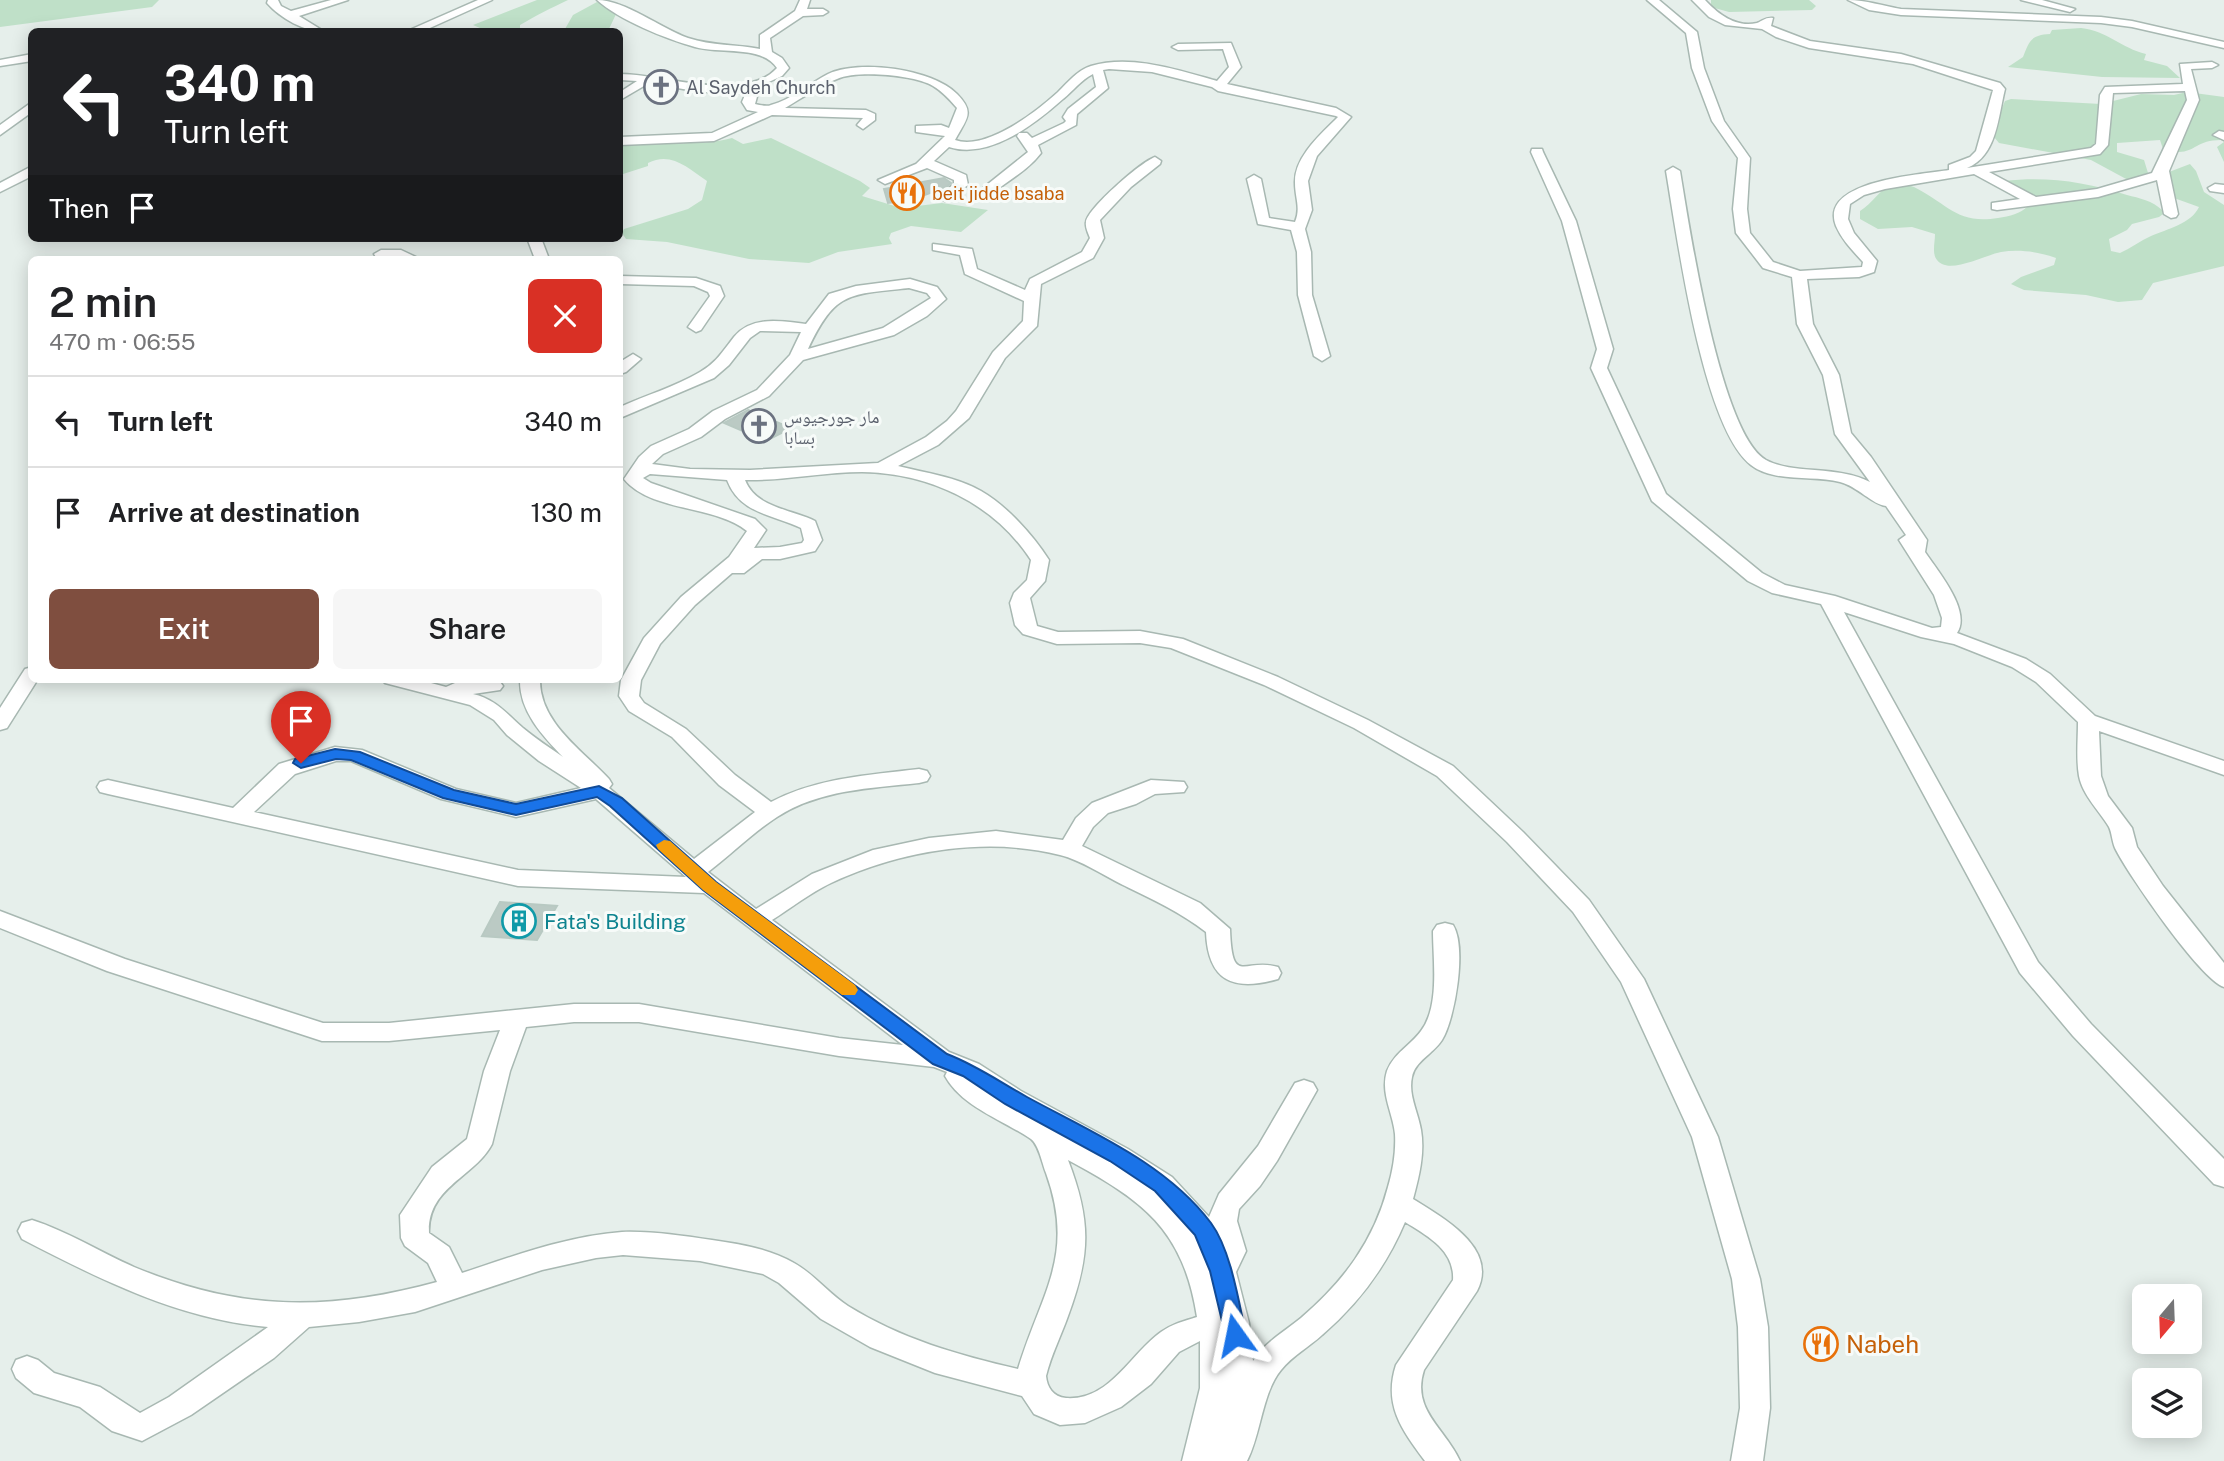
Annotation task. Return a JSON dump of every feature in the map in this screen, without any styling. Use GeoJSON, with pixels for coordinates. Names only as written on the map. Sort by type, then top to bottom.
{"type":"FeatureCollection","features":[{"type":"Feature","properties":{"kind":"street"},"geometry":{"type":"LineString","coordinates":[[274,0],[272,3],[276,8],[313,28]]}},
{"type":"Feature","properties":{"kind":"street"},"geometry":{"type":"LineString","coordinates":[[290,15],[343,0]]}},
{"type":"Feature","properties":{"kind":"street"},"geometry":{"type":"LineString","coordinates":[[418,28],[487,0]]}},
{"type":"Feature","properties":{"kind":"street"},"geometry":{"type":"LineString","coordinates":[[602,0],[647,25],[684,40],[712,47],[766,53],[780,63],[782,71],[744,89]]}},
{"type":"Feature","properties":{"kind":"street"},"geometry":{"type":"LineString","coordinates":[[800,13],[805,0]]}},
{"type":"Feature","properties":{"kind":"street"},"geometry":{"type":"LineString","coordinates":[[1652,0],[1687,7],[1703,3],[1708,13],[1720,19],[1750,26],[1767,23],[1787,38],[1822,47],[1882,54],[1936,65],[1996,86],[1999,89],[1982,152],[1975,160],[1955,168],[1948,175]]}},
{"type":"Feature","properties":{"kind":"street"},"geometry":{"type":"LineString","coordinates":[[1853,0],[1873,8],[1901,12],[2101,20],[2132,24],[2224,51]]}},
{"type":"Feature","properties":{"kind":"street"},"geometry":{"type":"LineString","coordinates":[[2025,0],[2124,18],[2132,24]]}},
{"type":"Feature","properties":{"kind":"street"},"geometry":{"type":"LineString","coordinates":[[618,8],[632,1]]}},
{"type":"Feature","properties":{"kind":"street"},"geometry":{"type":"LineString","coordinates":[[1687,7],[1698,68],[1718,121],[1744,158],[1740,209],[1743,233],[1768,264],[1800,275],[1849,274],[1869,269],[1870,261],[1840,223],[1842,205],[1849,198],[1877,186],[1979,172],[2100,149],[2106,95],[2113,88],[2190,87]]}},
{"type":"Feature","properties":{"kind":"street"},"geometry":{"type":"LineString","coordinates":[[766,53],[764,37],[800,13],[822,12]]}},
{"type":"Feature","properties":{"kind":"street"},"geometry":{"type":"LineString","coordinates":[[1178,47],[1227,44],[1235,67],[1218,86]]}},
{"type":"Feature","properties":{"kind":"street"},"geometry":{"type":"LineString","coordinates":[[2218,69],[2208,58],[2224,51]]}},
{"type":"Feature","properties":{"kind":"street"},"geometry":{"type":"LineString","coordinates":[[0,63],[28,58]]}},
{"type":"Feature","properties":{"kind":"street"},"geometry":{"type":"LineString","coordinates":[[623,141],[714,137],[770,111],[835,75],[858,70],[925,79],[951,94],[963,108],[963,114],[948,142],[954,146],[973,148],[987,144],[1013,128],[1055,100],[1092,69],[1109,63],[1130,65],[1344,114],[1345,117],[1312,155],[1301,178],[1307,214],[1299,226],[1304,252],[1305,295],[1322,356]]}},
{"type":"Feature","properties":{"kind":"street"},"geometry":{"type":"LineString","coordinates":[[2171,214],[2162,171],[2193,100],[2184,66],[2218,69]]}},
{"type":"Feature","properties":{"kind":"street"},"geometry":{"type":"LineString","coordinates":[[1031,143],[1068,126],[1072,122],[1069,117],[1072,112],[1102,88],[1098,72],[1092,69]]}},
{"type":"Feature","properties":{"kind":"street"},"geometry":{"type":"LineString","coordinates":[[623,77],[700,88],[744,89],[752,93],[748,102],[751,107],[770,111],[841,108],[870,115],[863,125]]}},
{"type":"Feature","properties":{"kind":"street"},"geometry":{"type":"LineString","coordinates":[[623,95],[644,82],[642,78]]}},
{"type":"Feature","properties":{"kind":"street"},"geometry":{"type":"LineString","coordinates":[[0,131],[28,109]]}},
{"type":"Feature","properties":{"kind":"street"},"geometry":{"type":"LineString","coordinates":[[990,188],[1034,153],[1031,143],[1013,128]]}},
{"type":"Feature","properties":{"kind":"street"},"geometry":{"type":"LineString","coordinates":[[920,129],[941,129],[951,137]]}},
{"type":"Feature","properties":{"kind":"street"},"geometry":{"type":"LineString","coordinates":[[885,180],[909,174],[927,163],[951,137]]}},
{"type":"Feature","properties":{"kind":"street"},"geometry":{"type":"LineString","coordinates":[[1537,152],[1569,221],[1605,349],[1599,368],[1658,497],[1755,577],[1779,589],[1872,612],[1909,628],[1977,645],[2034,672],[2088,720],[2224,768]]}},
{"type":"Feature","properties":{"kind":"street"},"geometry":{"type":"LineString","coordinates":[[883,467],[932,441],[959,419],[999,355],[1032,322],[1033,285],[1088,255],[1097,238],[1092,225],[1093,219],[1126,184],[1155,161]]}},
{"type":"Feature","properties":{"kind":"street"},"geometry":{"type":"LineString","coordinates":[[927,163],[961,178],[961,185],[945,197]]}},
{"type":"Feature","properties":{"kind":"street"},"geometry":{"type":"LineString","coordinates":[[1673,171],[1691,272],[1723,405],[1749,455],[1766,465],[1828,474],[1864,485],[1883,500],[1935,581],[1951,613],[1951,627],[1944,636]]}},
{"type":"Feature","properties":{"kind":"street"},"geometry":{"type":"LineString","coordinates":[[1997,206],[2036,202],[2134,184],[2162,171]]}},
{"type":"Feature","properties":{"kind":"street"},"geometry":{"type":"LineString","coordinates":[[0,188],[28,172]]}},
{"type":"Feature","properties":{"kind":"street"},"geometry":{"type":"LineString","coordinates":[[1979,172],[2036,202]]}},
{"type":"Feature","properties":{"kind":"street"},"geometry":{"type":"LineString","coordinates":[[1254,179],[1263,221],[1299,226]]}},
{"type":"Feature","properties":{"kind":"street"},"geometry":{"type":"LineString","coordinates":[[938,247],[967,252],[970,271],[1031,298]]}},
{"type":"Feature","properties":{"kind":"street"},"geometry":{"type":"LineString","coordinates":[[378,251],[406,256]]}},
{"type":"Feature","properties":{"kind":"street"},"geometry":{"type":"LineString","coordinates":[[1800,275],[1805,324],[1831,374],[1843,435],[1866,461],[1918,540],[1915,553]]}},
{"type":"Feature","properties":{"kind":"street"},"geometry":{"type":"LineString","coordinates":[[623,281],[696,282],[715,289],[717,296],[696,327]]}},
{"type":"Feature","properties":{"kind":"street"},"geometry":{"type":"LineString","coordinates":[[770,812],[727,780],[679,733],[636,708],[629,696],[631,680],[651,642],[688,601],[736,561],[756,533],[755,527],[738,518],[666,496],[642,486],[633,479],[641,466],[657,450],[695,433],[719,415],[763,393],[796,357],[810,329],[834,297],[856,290],[910,283],[932,290],[939,299],[913,321],[873,340],[796,357]]}},
{"type":"Feature","properties":{"kind":"street"},"geometry":{"type":"LineString","coordinates":[[623,412],[716,369],[733,352],[742,336],[754,328],[766,326],[810,329]]}},
{"type":"Feature","properties":{"kind":"street"},"geometry":{"type":"LineString","coordinates":[[623,367],[633,359]]}},
{"type":"Feature","properties":{"kind":"street"},"geometry":{"type":"LineString","coordinates":[[640,471],[650,469],[734,475],[883,467],[953,485],[987,503],[1031,547],[1040,560],[1041,567],[1036,581],[1021,597],[1020,603],[1025,625],[1030,630],[1057,638],[1140,637],[1177,643],[1271,681],[1361,724],[1445,771],[1516,837],[1581,906],[1632,979],[1705,1137],[1746,1279],[1752,1327],[1755,1408],[1747,1461]]}},
{"type":"Feature","properties":{"kind":"street"},"geometry":{"type":"LineString","coordinates":[[718,578],[735,570],[757,553],[780,553],[805,548],[810,546],[813,540],[809,525],[794,518],[776,515],[743,495],[734,475]]}},
{"type":"Feature","properties":{"kind":"street"},"geometry":{"type":"LineString","coordinates":[[1828,600],[2029,967],[2082,1030],[2224,1176]]}},
{"type":"Feature","properties":{"kind":"street"},"geometry":{"type":"LineString","coordinates":[[0,724],[28,679]]}},
{"type":"Feature","properties":{"kind":"street"},"geometry":{"type":"LineString","coordinates":[[406,683],[428,689],[488,692],[536,748],[608,797],[701,879],[945,1061],[974,1091],[1002,1112],[1106,1168],[1147,1196],[1186,1237],[1223,1324]]}},
{"type":"Feature","properties":{"kind":"street"},"geometry":{"type":"LineString","coordinates":[[530,683],[529,699],[537,714],[608,797]]}},
{"type":"Feature","properties":{"kind":"street"},"geometry":{"type":"LineString","coordinates":[[2088,720],[2090,776],[2098,796],[2121,828],[2126,847],[2155,891],[2206,960],[2224,978]]}},
{"type":"Feature","properties":{"kind":"street"},"geometry":{"type":"LineString","coordinates":[[238,815],[287,769],[335,754],[354,755],[449,794],[516,810],[608,797]]}},
{"type":"Feature","properties":{"kind":"street"},"geometry":{"type":"LineString","coordinates":[[108,787],[518,878],[701,879],[770,812],[797,799],[839,786],[919,776]]}},
{"type":"Feature","properties":{"kind":"street"},"geometry":{"type":"LineString","coordinates":[[1069,849],[1084,822],[1100,808],[1128,799],[1151,787],[1176,787]]}},
{"type":"Feature","properties":{"kind":"street"},"geometry":{"type":"LineString","coordinates":[[755,920],[820,879],[873,857],[899,850],[996,838],[1017,839],[1069,849],[1207,918],[1217,929],[1219,957],[1231,973],[1248,978],[1269,973]]}},
{"type":"Feature","properties":{"kind":"street"},"geometry":{"type":"LineString","coordinates":[[0,919],[116,965],[322,1032],[389,1032],[573,1013],[639,1013],[839,1047],[945,1061],[970,1071],[1012,1098],[1118,1156],[1162,1185],[1204,1230],[1221,1271],[1223,1324],[1214,1391],[1210,1461],[1236,1451],[1268,1364],[1283,1348],[1324,1316],[1365,1273],[1384,1240],[1398,1204],[1408,1141],[1408,1127],[1397,1090],[1398,1076],[1409,1058],[1430,1039],[1437,1028],[1445,971],[1445,931]]}},
{"type":"Feature","properties":{"kind":"street"},"geometry":{"type":"LineString","coordinates":[[454,1287],[439,1255],[415,1238],[414,1215],[442,1175],[480,1144],[497,1072],[517,1018]]}},
{"type":"Feature","properties":{"kind":"street"},"geometry":{"type":"LineString","coordinates":[[1221,1271],[1232,1257],[1234,1249],[1223,1223],[1228,1203],[1253,1177],[1287,1126],[1304,1090]]}},
{"type":"Feature","properties":{"kind":"street"},"geometry":{"type":"LineString","coordinates":[[1045,1136],[1071,1206],[1074,1227],[1073,1254],[1055,1311],[1035,1360],[1031,1385],[1041,1401],[1058,1411],[1092,1407],[1139,1376],[1170,1343],[1223,1324]]}},
{"type":"Feature","properties":{"kind":"street"},"geometry":{"type":"LineString","coordinates":[[1398,1204],[1446,1236],[1468,1260],[1470,1272],[1467,1283],[1411,1365],[1404,1380],[1408,1410],[1444,1461]]}},
{"type":"Feature","properties":{"kind":"street"},"geometry":{"type":"LineString","coordinates":[[32,1231],[76,1254],[164,1291],[220,1308],[271,1315],[390,1304],[454,1287],[500,1270],[586,1248],[649,1244],[731,1256],[784,1270],[827,1308],[905,1350],[943,1365],[1031,1385]]}},
{"type":"Feature","properties":{"kind":"street"},"geometry":{"type":"LineString","coordinates":[[27,1369],[45,1384],[89,1395],[124,1421],[142,1427],[180,1406],[264,1349],[303,1314]]}},
{"type":"Feature","properties":{"kind":"green space"},"geometry":{"type":"Polygon","coordinates":[[[0,0],[159,0],[152,7],[0,27],[0,0]]]}},
{"type":"Feature","properties":{"kind":"green space"},"geometry":{"type":"Polygon","coordinates":[[[537,0],[568,0],[520,25],[520,28],[480,28],[473,25],[537,0]]]}},
{"type":"Feature","properties":{"kind":"green space"},"geometry":{"type":"Polygon","coordinates":[[[1711,0],[1809,0],[1816,6],[1812,10],[1729,12],[1711,7],[1711,0]]]}},
{"type":"Feature","properties":{"kind":"green space"},"geometry":{"type":"Polygon","coordinates":[[[597,2],[618,10],[609,28],[566,28],[573,15],[597,2]]]}},
{"type":"Feature","properties":{"kind":"green space"},"geometry":{"type":"Polygon","coordinates":[[[2081,28],[2099,32],[2146,54],[2144,60],[2167,66],[2180,78],[2102,77],[2008,67],[2023,57],[2034,38],[2050,34],[2052,30],[2081,28]]]}},
{"type":"Feature","properties":{"kind":"green space"},"geometry":{"type":"Polygon","coordinates":[[[2187,92],[2224,97],[2224,142],[2211,141],[2181,152],[2163,149],[2160,140],[2117,143],[2117,152],[2144,160],[2148,173],[2137,179],[2128,180],[2091,160],[1999,143],[1994,137],[1994,127],[2005,101],[2011,99],[2101,104],[2141,94],[2174,95],[2187,92]]]}},
{"type":"Feature","properties":{"kind":"green space"},"geometry":{"type":"Polygon","coordinates":[[[732,138],[743,144],[771,138],[860,181],[870,188],[862,196],[901,208],[942,203],[988,210],[961,232],[911,226],[891,233],[889,238],[892,244],[838,252],[809,263],[749,259],[667,242],[626,239],[624,229],[688,209],[702,200],[707,181],[686,166],[664,159],[623,174],[623,146],[732,138]]]}},
{"type":"Feature","properties":{"kind":"green space"},"geometry":{"type":"Polygon","coordinates":[[[2224,142],[2224,162],[2217,147],[2224,142]]]}},
{"type":"Feature","properties":{"kind":"green space"},"geometry":{"type":"Polygon","coordinates":[[[2190,164],[2196,171],[2204,192],[2224,205],[2224,266],[2153,283],[2142,300],[2118,302],[2086,295],[2024,290],[2011,284],[2021,277],[2054,265],[2056,258],[2008,251],[1948,266],[1936,258],[1935,234],[1912,227],[1878,229],[1860,219],[1860,211],[1892,184],[1914,187],[1953,211],[1984,219],[2011,215],[2028,206],[2004,181],[2066,181],[2141,199],[2162,210],[2163,214],[2159,217],[2132,224],[2127,230],[2109,239],[2111,251],[2120,253],[2185,222],[2195,213],[2199,207],[2174,198],[2169,172],[2190,164]]]}},
{"type":"Feature","properties":{"kind":"building","name":"beit jidde bsaba"},"geometry":{"type":"Polygon","coordinates":[[[944,178],[951,183],[946,187],[911,200],[888,203],[884,189],[944,178]]]}},
{"type":"Feature","properties":{"kind":"building","name":"مار جورجيوس بسابا"},"geometry":{"type":"Polygon","coordinates":[[[748,410],[791,428],[766,441],[724,423],[748,410]]]}},
{"type":"Feature","properties":{"kind":"building","name":"Fata's Building"},"geometry":{"type":"Polygon","coordinates":[[[500,902],[557,906],[537,940],[482,936],[500,902]]]}},
{"type":"Feature","properties":{"kind":"slow traffic"},"geometry":{"type":"LineString","coordinates":[[664,845],[710,886],[849,990]]}},
{"type":"Feature","properties":{"kind":"place","name":"Al Saydeh Church"},"geometry":{"type":"Point","coordinates":[661,87]}},
{"type":"Feature","properties":{"kind":"place","name":"beit jidde bsaba"},"geometry":{"type":"Point","coordinates":[907,193]}},
{"type":"Feature","properties":{"kind":"place","name":"مار جورجيوس بسابا"},"geometry":{"type":"Point","coordinates":[759,426]}},
{"type":"Feature","properties":{"kind":"place","name":"Fata's Building"},"geometry":{"type":"Point","coordinates":[519,921]}},
{"type":"Feature","properties":{"kind":"place","name":"Nabeh"},"geometry":{"type":"Point","coordinates":[1821,1344]}},
{"type":"Feature","properties":{"kind":"route"},"geometry":{"type":"LineString","coordinates":[[301,763],[326,755],[354,755],[449,794],[516,810],[599,791],[616,802],[710,886],[940,1059],[970,1071],[1012,1098],[1118,1156],[1162,1185],[1204,1230],[1221,1271],[1235,1335]]}}]}
